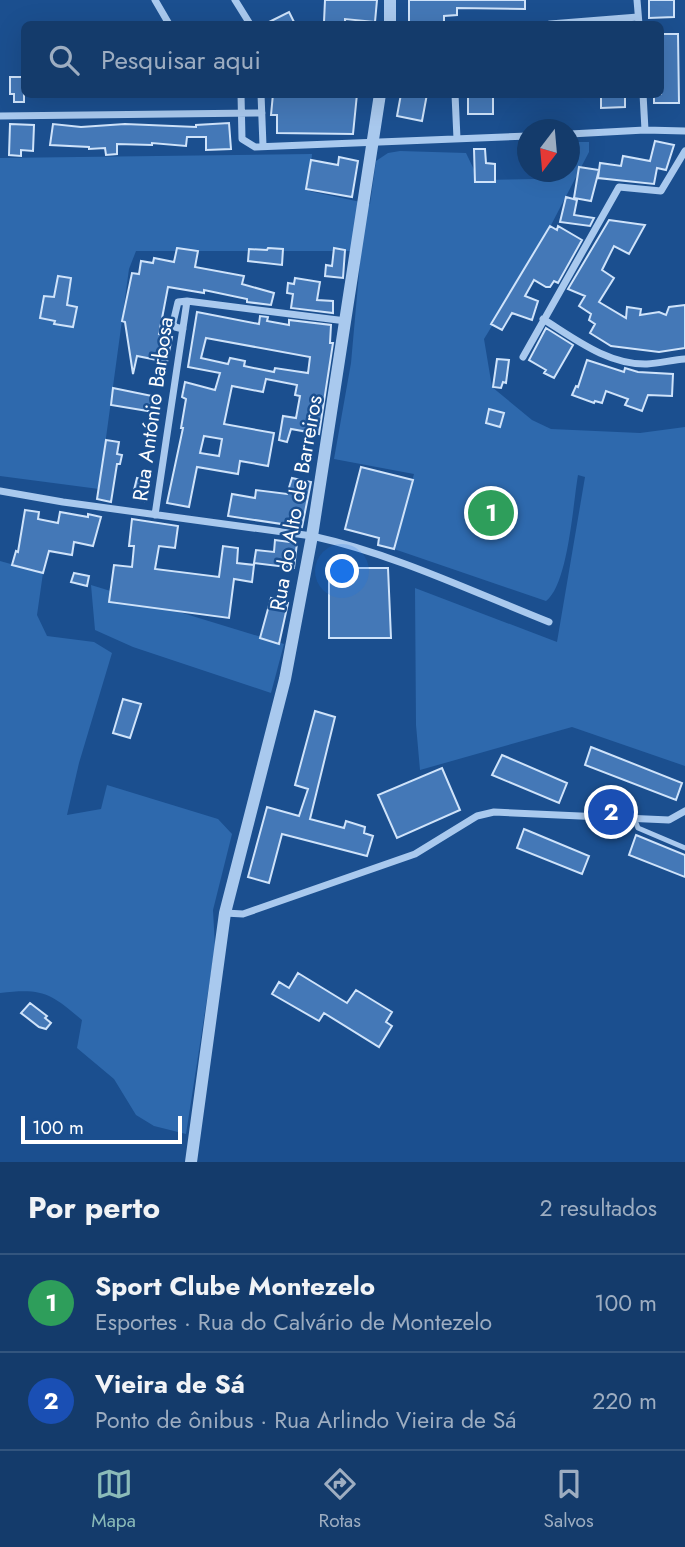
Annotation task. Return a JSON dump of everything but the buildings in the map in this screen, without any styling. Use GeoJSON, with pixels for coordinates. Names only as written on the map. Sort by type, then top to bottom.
{"type":"FeatureCollection","features":[{"type":"Feature","properties":{"kind":"street"},"geometry":{"type":"LineString","coordinates":[[155,0],[167,21]]}},
{"type":"Feature","properties":{"kind":"street"},"geometry":{"type":"LineString","coordinates":[[235,0],[248,21]]}},
{"type":"Feature","properties":{"kind":"street"},"geometry":{"type":"LineString","coordinates":[[390,0],[390,21]]}},
{"type":"Feature","properties":{"kind":"street"},"geometry":{"type":"LineString","coordinates":[[637,0],[639,21]]}},
{"type":"Feature","properties":{"kind":"street"},"geometry":{"type":"LineString","coordinates":[[241,98],[242,139],[255,147],[517,136]]}},
{"type":"Feature","properties":{"kind":"street"},"geometry":{"type":"LineString","coordinates":[[261,98],[263,146]]}},
{"type":"Feature","properties":{"kind":"street","name":"Rua do Alto de Barreiros"},"geometry":{"type":"LineString","coordinates":[[191,1162],[225,913],[285,679],[312,536],[379,98]]}},
{"type":"Feature","properties":{"kind":"street"},"geometry":{"type":"LineString","coordinates":[[455,98],[457,139]]}},
{"type":"Feature","properties":{"kind":"street"},"geometry":{"type":"LineString","coordinates":[[643,98],[645,130]]}},
{"type":"Feature","properties":{"kind":"street"},"geometry":{"type":"LineString","coordinates":[[0,116],[262,113]]}},
{"type":"Feature","properties":{"kind":"street"},"geometry":{"type":"LineString","coordinates":[[580,133],[685,131]]}},
{"type":"Feature","properties":{"kind":"street"},"geometry":{"type":"LineString","coordinates":[[523,357],[619,187],[661,191],[685,151]]}},
{"type":"Feature","properties":{"kind":"street","name":"Rua António Barbosa"},"geometry":{"type":"LineString","coordinates":[[155,514],[187,301],[346,321]]}},
{"type":"Feature","properties":{"kind":"street"},"geometry":{"type":"LineString","coordinates":[[544,319],[587,347],[612,359],[646,364],[685,359]]}},
{"type":"Feature","properties":{"kind":"street"},"geometry":{"type":"LineString","coordinates":[[0,491],[312,536],[382,555],[549,622]]}},
{"type":"Feature","properties":{"kind":"street"},"geometry":{"type":"LineString","coordinates":[[225,913],[243,914],[415,854],[464,823],[494,812],[669,820],[684,812]]}},
{"type":"Feature","properties":{"kind":"lane"},"geometry":{"type":"LineString","coordinates":[[634,818],[638,828],[685,849]]}},
{"type":"Feature","properties":{"kind":"shaded area"},"geometry":{"type":"Polygon","coordinates":[[[580,142],[589,142],[589,152],[580,169],[580,142]]]}},
{"type":"Feature","properties":{"kind":"shaded area"},"geometry":{"type":"Polygon","coordinates":[[[388,153],[466,153],[479,180],[573,182],[536,254],[484,339],[492,387],[532,420],[551,429],[640,433],[685,427],[685,766],[572,727],[420,770],[416,725],[415,588],[557,642],[585,477],[578,475],[560,579],[546,601],[394,549],[414,474],[334,459],[351,363],[361,251],[136,251],[129,269],[99,489],[0,476],[0,158],[312,154],[309,191],[370,204],[376,161],[388,153]]]}},
{"type":"Feature","properties":{"kind":"shaded area"},"geometry":{"type":"Polygon","coordinates":[[[0,561],[43,573],[37,615],[47,636],[94,642],[112,653],[79,763],[67,815],[101,809],[107,785],[218,819],[232,834],[213,910],[215,947],[186,1134],[154,1126],[136,1115],[114,1079],[77,1048],[82,1020],[62,1004],[36,992],[0,993],[0,561]]]}},
{"type":"Feature","properties":{"kind":"shaded area"},"geometry":{"type":"Polygon","coordinates":[[[91,585],[284,644],[271,693],[133,647],[95,630],[91,585]]]}},
{"type":"Feature","properties":{"kind":"place","name":"Sport Clube Montezelo"},"geometry":{"type":"Point","coordinates":[491,513]}},
{"type":"Feature","properties":{"kind":"place","name":"Vieira de Sá"},"geometry":{"type":"Point","coordinates":[611,812]}}]}
